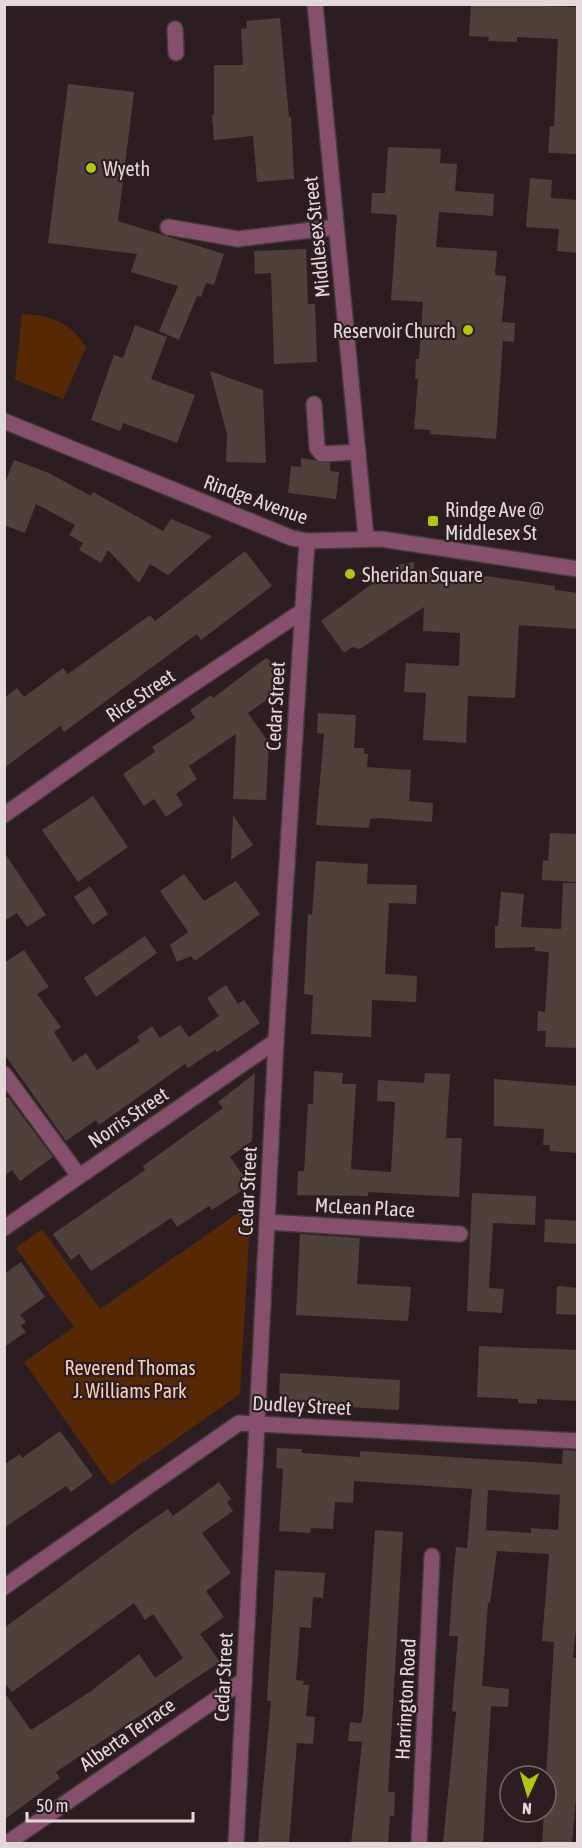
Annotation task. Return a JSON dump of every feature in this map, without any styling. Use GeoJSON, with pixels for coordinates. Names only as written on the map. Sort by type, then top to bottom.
{"type":"FeatureCollection","features":[{"type":"Feature","properties":{"kind":"street","name":"Middlesex Street"},"geometry":{"type":"LineString","coordinates":[[315,4],[366,538]]}},
{"type":"Feature","properties":{"kind":"street"},"geometry":{"type":"LineString","coordinates":[[175,29],[176,53]]}},
{"type":"Feature","properties":{"kind":"street"},"geometry":{"type":"LineString","coordinates":[[168,227],[238,239],[336,227]]}},
{"type":"Feature","properties":{"kind":"street"},"geometry":{"type":"LineString","coordinates":[[314,404],[317,448],[322,454],[358,452]]}},
{"type":"Feature","properties":{"kind":"street","name":"Rindge Avenue"},"geometry":{"type":"LineString","coordinates":[[4,421],[248,521],[307,541],[366,538],[578,569]]}},
{"type":"Feature","properties":{"kind":"street","name":"Cedar Street"},"geometry":{"type":"LineString","coordinates":[[236,1844],[276,1041],[307,541]]}},
{"type":"Feature","properties":{"kind":"street","name":"Rice Street"},"geometry":{"type":"LineString","coordinates":[[4,815],[138,720],[301,612]]}},
{"type":"Feature","properties":{"kind":"street","name":"Norris Street"},"geometry":{"type":"LineString","coordinates":[[4,1228],[276,1041]]}},
{"type":"Feature","properties":{"kind":"street"},"geometry":{"type":"LineString","coordinates":[[4,1074],[79,1176]]}},
{"type":"Feature","properties":{"kind":"street","name":"McLean Place"},"geometry":{"type":"LineString","coordinates":[[267,1222],[460,1233]]}},
{"type":"Feature","properties":{"kind":"street","name":"Dudley Street"},"geometry":{"type":"LineString","coordinates":[[4,1587],[239,1422],[578,1441]]}},
{"type":"Feature","properties":{"kind":"street","name":"Harrington Road"},"geometry":{"type":"LineString","coordinates":[[419,1844],[432,1556]]}},
{"type":"Feature","properties":{"kind":"street","name":"Alberta Terrace"},"geometry":{"type":"LineString","coordinates":[[6,1844],[244,1680]]}},
{"type":"Feature","properties":{"kind":"green space"},"geometry":{"type":"Polygon","coordinates":[[[22,314],[50,318],[67,326],[86,348],[63,399],[15,380],[22,314]]]}},
{"type":"Feature","properties":{"kind":"green space","name":"Reverend Thomas J. Williams Park"},"geometry":{"type":"Polygon","coordinates":[[[251,1204],[240,1394],[111,1485],[24,1362],[74,1327],[16,1248],[42,1229],[100,1309],[251,1204]]]}},
{"type":"Feature","properties":{"kind":"building"},"geometry":{"type":"Polygon","coordinates":[[[471,4],[578,7],[578,154],[548,153],[550,126],[554,126],[558,39],[517,37],[517,42],[488,41],[489,37],[469,36],[471,4]]]}},
{"type":"Feature","properties":{"kind":"building"},"geometry":{"type":"Polygon","coordinates":[[[280,18],[289,117],[291,117],[294,179],[257,182],[253,136],[214,140],[212,115],[214,115],[214,65],[243,65],[241,29],[247,28],[246,21],[280,18]]]}},
{"type":"Feature","properties":{"kind":"building","name":"Wyeth"},"geometry":{"type":"Polygon","coordinates":[[[68,84],[134,92],[118,221],[224,254],[214,285],[206,283],[201,297],[197,296],[179,340],[159,331],[178,286],[131,272],[137,254],[48,243],[68,84]]]}},
{"type":"Feature","properties":{"kind":"building","name":"Reservoir Church"},"geometry":{"type":"Polygon","coordinates":[[[388,147],[441,149],[440,163],[457,164],[455,191],[494,194],[493,216],[439,212],[436,247],[497,251],[495,275],[506,276],[502,322],[515,323],[514,342],[503,341],[496,439],[430,434],[430,430],[414,429],[418,379],[415,379],[416,359],[419,359],[423,302],[391,300],[397,215],[371,213],[372,193],[385,193],[388,147]]]}},
{"type":"Feature","properties":{"kind":"building"},"geometry":{"type":"Polygon","coordinates":[[[530,178],[552,180],[551,198],[578,200],[578,253],[557,251],[559,229],[526,227],[530,178]]]}},
{"type":"Feature","properties":{"kind":"building"},"geometry":{"type":"Polygon","coordinates":[[[306,249],[308,304],[315,304],[317,362],[274,364],[271,273],[255,274],[254,251],[306,249]]]}},
{"type":"Feature","properties":{"kind":"building"},"geometry":{"type":"Polygon","coordinates":[[[135,325],[167,337],[151,379],[195,395],[177,443],[123,423],[120,431],[91,420],[114,355],[123,358],[135,325]]]}},
{"type":"Feature","properties":{"kind":"building"},"geometry":{"type":"Polygon","coordinates":[[[210,371],[263,390],[266,463],[226,462],[227,434],[210,371]]]}},
{"type":"Feature","properties":{"kind":"building"},"geometry":{"type":"Polygon","coordinates":[[[301,458],[330,463],[330,471],[339,472],[336,499],[288,493],[291,466],[301,467],[301,458]]]}},
{"type":"Feature","properties":{"kind":"building"},"geometry":{"type":"Polygon","coordinates":[[[14,460],[49,473],[91,496],[93,492],[163,531],[171,519],[212,536],[168,575],[150,564],[139,583],[108,550],[101,563],[79,550],[83,543],[69,535],[75,525],[36,504],[25,533],[4,525],[4,485],[14,460]]]}},
{"type":"Feature","properties":{"kind":"building"},"geometry":{"type":"Polygon","coordinates":[[[245,551],[272,586],[201,640],[197,634],[64,732],[60,726],[4,768],[4,698],[17,688],[24,697],[63,668],[68,674],[150,615],[155,621],[245,551]]]}},
{"type":"Feature","properties":{"kind":"building"},"geometry":{"type":"Polygon","coordinates":[[[414,562],[414,569],[452,571],[555,586],[555,590],[578,593],[578,629],[519,625],[515,698],[468,696],[466,743],[423,740],[426,693],[404,692],[406,663],[459,666],[460,633],[423,631],[424,607],[360,649],[352,647],[344,653],[321,621],[398,565],[414,562]]]}},
{"type":"Feature","properties":{"kind":"building"},"geometry":{"type":"Polygon","coordinates":[[[266,658],[277,665],[277,693],[248,713],[269,743],[266,800],[233,799],[236,734],[189,766],[197,779],[176,794],[183,805],[166,817],[154,799],[144,806],[123,774],[155,752],[152,747],[195,718],[190,710],[211,695],[213,698],[266,658]]]}},
{"type":"Feature","properties":{"kind":"building"},"geometry":{"type":"Polygon","coordinates":[[[318,713],[356,715],[354,748],[364,748],[364,754],[368,754],[367,767],[411,770],[409,801],[433,803],[432,822],[378,818],[370,819],[369,828],[316,825],[324,734],[317,733],[318,713]]]}},
{"type":"Feature","properties":{"kind":"building"},"geometry":{"type":"Polygon","coordinates":[[[93,796],[128,847],[78,882],[42,830],[93,796]]]}},
{"type":"Feature","properties":{"kind":"building"},"geometry":{"type":"Polygon","coordinates":[[[233,815],[253,845],[231,860],[233,815]]]}},
{"type":"Feature","properties":{"kind":"building"},"geometry":{"type":"Polygon","coordinates":[[[550,833],[578,834],[578,882],[542,880],[543,860],[548,861],[550,833]]]}},
{"type":"Feature","properties":{"kind":"building"},"geometry":{"type":"Polygon","coordinates":[[[4,852],[46,915],[27,927],[17,913],[4,921],[4,852]]]}},
{"type":"Feature","properties":{"kind":"building"},"geometry":{"type":"Polygon","coordinates":[[[316,861],[368,864],[367,884],[417,885],[416,904],[389,903],[385,974],[417,976],[416,1002],[372,1000],[371,1037],[311,1034],[313,995],[304,994],[308,914],[312,915],[316,861]]]}},
{"type":"Feature","properties":{"kind":"building"},"geometry":{"type":"Polygon","coordinates":[[[184,874],[204,901],[236,881],[260,914],[195,961],[191,956],[177,962],[170,945],[188,932],[160,891],[184,874]]]}},
{"type":"Feature","properties":{"kind":"building"},"geometry":{"type":"Polygon","coordinates":[[[563,883],[578,883],[578,1048],[545,1047],[546,1031],[537,1031],[538,1011],[545,1012],[549,952],[535,951],[535,947],[495,948],[495,926],[498,926],[501,892],[524,894],[521,927],[561,929],[563,883]]]}},
{"type":"Feature","properties":{"kind":"building"},"geometry":{"type":"Polygon","coordinates":[[[90,886],[108,914],[93,925],[74,897],[90,886]]]}},
{"type":"Feature","properties":{"kind":"building"},"geometry":{"type":"Polygon","coordinates":[[[145,936],[157,953],[96,997],[84,978],[145,936]]]}},
{"type":"Feature","properties":{"kind":"building"},"geometry":{"type":"Polygon","coordinates":[[[24,950],[49,987],[37,994],[61,1027],[54,1032],[73,1062],[86,1053],[97,1070],[140,1041],[137,1037],[152,1026],[160,1038],[180,1025],[189,1037],[219,1016],[207,998],[226,985],[238,1004],[244,1000],[260,1023],[217,1052],[215,1050],[188,1068],[185,1064],[99,1125],[96,1120],[66,1141],[4,1054],[4,963],[24,950]]]}},
{"type":"Feature","properties":{"kind":"building"},"geometry":{"type":"Polygon","coordinates":[[[314,1071],[343,1073],[342,1084],[356,1084],[351,1169],[391,1172],[395,1102],[377,1101],[378,1080],[424,1083],[425,1073],[450,1074],[446,1138],[462,1138],[459,1197],[368,1192],[368,1196],[297,1195],[298,1171],[304,1171],[308,1104],[313,1104],[314,1071]]]}},
{"type":"Feature","properties":{"kind":"building"},"geometry":{"type":"Polygon","coordinates":[[[255,1073],[252,1141],[230,1157],[245,1178],[244,1189],[212,1210],[209,1206],[177,1227],[171,1218],[91,1271],[79,1254],[71,1260],[53,1234],[145,1170],[143,1166],[223,1108],[218,1102],[255,1073]]]}},
{"type":"Feature","properties":{"kind":"building"},"geometry":{"type":"Polygon","coordinates":[[[494,1079],[578,1086],[578,1153],[550,1151],[550,1145],[543,1145],[544,1129],[494,1126],[494,1079]]]}},
{"type":"Feature","properties":{"kind":"building"},"geometry":{"type":"Polygon","coordinates":[[[8,1097],[53,1157],[20,1181],[12,1170],[4,1176],[4,1099],[8,1097]]]}},
{"type":"Feature","properties":{"kind":"building"},"geometry":{"type":"Polygon","coordinates":[[[472,1193],[536,1196],[535,1225],[493,1223],[489,1288],[504,1289],[502,1313],[467,1311],[472,1193]]]}},
{"type":"Feature","properties":{"kind":"building"},"geometry":{"type":"Polygon","coordinates":[[[545,1219],[578,1221],[578,1244],[544,1242],[545,1219]]]}},
{"type":"Feature","properties":{"kind":"building"},"geometry":{"type":"Polygon","coordinates":[[[300,1234],[360,1238],[357,1284],[411,1287],[408,1321],[296,1315],[300,1234]]]}},
{"type":"Feature","properties":{"kind":"building"},"geometry":{"type":"Polygon","coordinates":[[[21,1262],[45,1297],[20,1315],[26,1322],[21,1326],[26,1332],[4,1347],[4,1274],[21,1262]]]}},
{"type":"Feature","properties":{"kind":"building"},"geometry":{"type":"Polygon","coordinates":[[[557,1286],[578,1288],[578,1315],[556,1314],[557,1286]]]}},
{"type":"Feature","properties":{"kind":"building"},"geometry":{"type":"Polygon","coordinates":[[[479,1346],[578,1350],[578,1401],[537,1399],[537,1404],[518,1403],[518,1399],[477,1397],[479,1346]]]}},
{"type":"Feature","properties":{"kind":"building"},"geometry":{"type":"Polygon","coordinates":[[[280,1373],[400,1380],[399,1410],[279,1403],[280,1373]]]}},
{"type":"Feature","properties":{"kind":"building"},"geometry":{"type":"Polygon","coordinates":[[[60,1431],[93,1476],[71,1492],[66,1486],[4,1528],[4,1465],[20,1454],[22,1458],[60,1431]]]}},
{"type":"Feature","properties":{"kind":"building"},"geometry":{"type":"Polygon","coordinates":[[[277,1448],[302,1449],[302,1453],[360,1457],[360,1451],[562,1464],[563,1450],[578,1451],[578,1608],[573,1658],[578,1658],[578,1775],[572,1844],[542,1844],[543,1824],[558,1824],[558,1764],[547,1764],[554,1642],[542,1641],[549,1554],[497,1551],[490,1603],[488,1603],[482,1686],[509,1689],[508,1707],[491,1706],[483,1844],[443,1844],[456,1712],[452,1711],[458,1636],[449,1636],[453,1580],[456,1547],[467,1548],[472,1489],[354,1481],[353,1503],[335,1502],[333,1529],[311,1528],[310,1533],[279,1531],[283,1469],[276,1468],[277,1448]],[[488,1490],[486,1530],[531,1533],[531,1528],[558,1530],[560,1495],[488,1490]]]}},
{"type":"Feature","properties":{"kind":"building"},"geometry":{"type":"Polygon","coordinates":[[[219,1482],[231,1499],[227,1502],[233,1511],[202,1533],[231,1573],[206,1591],[224,1617],[200,1634],[220,1662],[56,1772],[60,1778],[4,1820],[4,1692],[31,1730],[91,1691],[139,1654],[155,1678],[183,1658],[153,1614],[145,1620],[134,1603],[12,1692],[4,1682],[4,1628],[140,1528],[168,1509],[173,1516],[219,1482]]]}},
{"type":"Feature","properties":{"kind":"building"},"geometry":{"type":"Polygon","coordinates":[[[375,1530],[403,1532],[388,1792],[395,1792],[394,1816],[390,1816],[388,1844],[351,1844],[362,1742],[348,1741],[350,1722],[361,1723],[363,1714],[375,1530]]]}},
{"type":"Feature","properties":{"kind":"building"},"geometry":{"type":"Polygon","coordinates":[[[275,1570],[325,1573],[323,1598],[313,1597],[311,1628],[300,1627],[296,1680],[304,1681],[303,1685],[309,1685],[306,1716],[315,1717],[313,1744],[297,1743],[289,1844],[258,1842],[271,1701],[267,1701],[275,1570]]]}},
{"type":"Feature","properties":{"kind":"place","name":"Wyeth"},"geometry":{"type":"Point","coordinates":[91,168]}},
{"type":"Feature","properties":{"kind":"place","name":"Reservoir Church"},"geometry":{"type":"Point","coordinates":[468,330]}},
{"type":"Feature","properties":{"kind":"place","name":"Rindge Ave @ Middlesex St"},"geometry":{"type":"Point","coordinates":[433,521]}},
{"type":"Feature","properties":{"kind":"place","name":"Sheridan Square"},"geometry":{"type":"Point","coordinates":[350,574]}}]}
